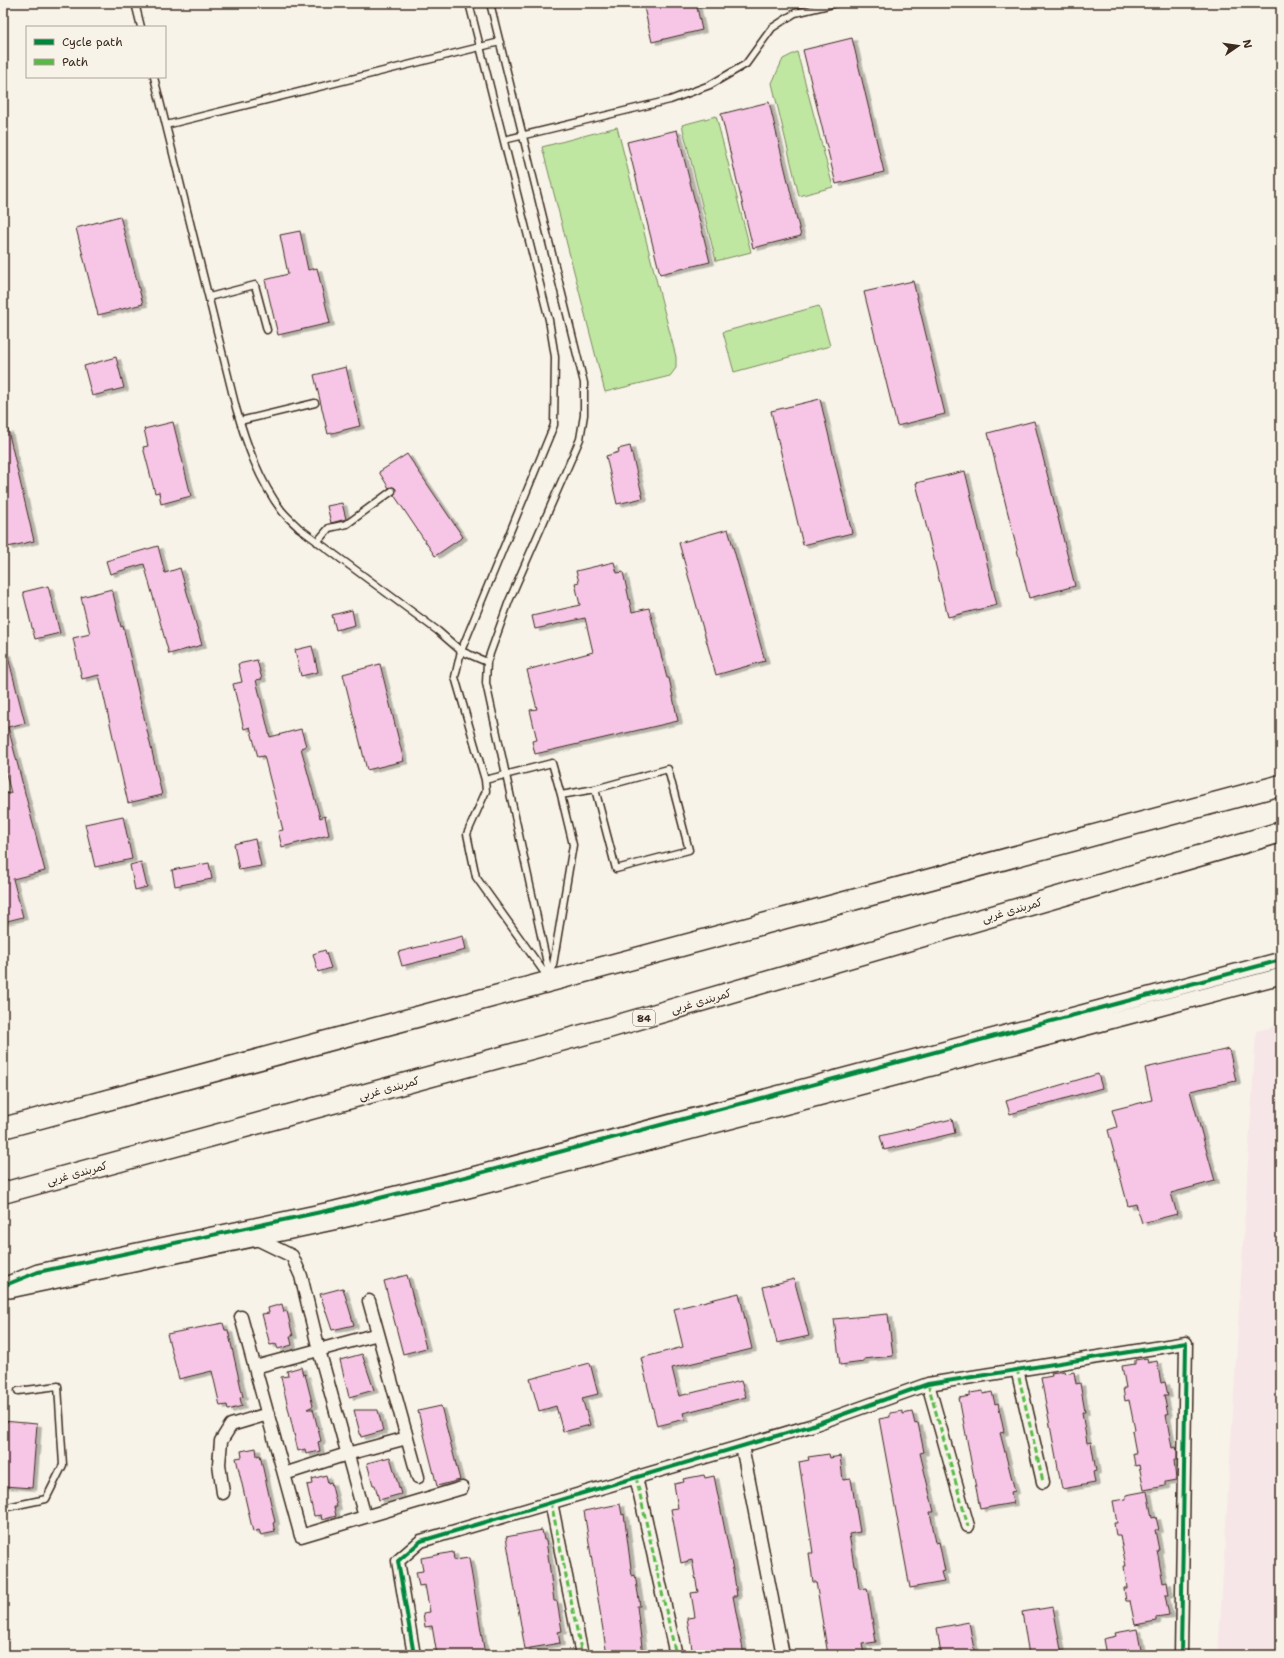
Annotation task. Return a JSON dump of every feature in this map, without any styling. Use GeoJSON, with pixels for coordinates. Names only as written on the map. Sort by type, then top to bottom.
{"type":"FeatureCollection","features":[{"type":"Feature","properties":{"kind":"highway"},"geometry":{"type":"LineString","coordinates":[[3,1128],[1281,785]]}},
{"type":"Feature","properties":{"kind":"highway","name":"کمربندی غربی"},"geometry":{"type":"LineString","coordinates":[[3,1193],[608,1028],[1281,832]]}},
{"type":"Feature","properties":{"kind":"street"},"geometry":{"type":"LineString","coordinates":[[3,1286],[38,1272],[328,1210],[465,1177],[1281,960]]}},
{"type":"Feature","properties":{"kind":"street"},"geometry":{"type":"LineString","coordinates":[[3,1291],[48,1283],[257,1238],[468,1190],[1281,976]]}},
{"type":"Feature","properties":{"kind":"street"},"geometry":{"type":"LineString","coordinates":[[257,1238],[292,1256],[301,1276],[318,1350],[365,1517]]}},
{"type":"Feature","properties":{"kind":"street"},"geometry":{"type":"LineString","coordinates":[[369,1301],[418,1477]]}},
{"type":"Feature","properties":{"kind":"street"},"geometry":{"type":"LineString","coordinates":[[241,1317],[301,1536],[462,1488]]}},
{"type":"Feature","properties":{"kind":"street"},"geometry":{"type":"LineString","coordinates":[[255,1367],[378,1334]]}},
{"type":"Feature","properties":{"kind":"street"},"geometry":{"type":"LineString","coordinates":[[414,1655],[398,1561],[421,1540],[810,1426],[928,1384],[1186,1343],[1181,1655]]}},
{"type":"Feature","properties":{"kind":"street"},"geometry":{"type":"LineString","coordinates":[[1017,1369],[1043,1482]]}},
{"type":"Feature","properties":{"kind":"street"},"geometry":{"type":"LineString","coordinates":[[928,1384],[968,1526]]}},
{"type":"Feature","properties":{"kind":"street"},"geometry":{"type":"LineString","coordinates":[[223,1493],[219,1464],[221,1441],[231,1425],[268,1414]]}},
{"type":"Feature","properties":{"kind":"street"},"geometry":{"type":"LineString","coordinates":[[284,1474],[347,1454],[407,1438]]}},
{"type":"Feature","properties":{"kind":"street"},"geometry":{"type":"LineString","coordinates":[[742,1446],[783,1655]]}},
{"type":"Feature","properties":{"kind":"street"},"geometry":{"type":"LineString","coordinates":[[636,1477],[676,1655]]}},
{"type":"Feature","properties":{"kind":"street"},"geometry":{"type":"LineString","coordinates":[[551,1502],[582,1655]]}},
{"type":"Feature","properties":{"kind":"lane"},"geometry":{"type":"LineString","coordinates":[[135,3],[141,26]]}},
{"type":"Feature","properties":{"kind":"lane"},"geometry":{"type":"LineString","coordinates":[[469,3],[549,320],[555,357],[554,425],[461,651],[455,677],[485,780],[486,791],[468,834],[476,877],[550,980]]}},
{"type":"Feature","properties":{"kind":"lane"},"geometry":{"type":"LineString","coordinates":[[490,3],[584,383],[584,415],[580,439],[509,601],[487,662],[486,683],[504,774],[550,980]]}},
{"type":"Feature","properties":{"kind":"lane"},"geometry":{"type":"LineString","coordinates":[[504,140],[670,100],[710,85],[746,64],[772,28],[789,16],[795,13],[837,3]]}},
{"type":"Feature","properties":{"kind":"lane"},"geometry":{"type":"LineString","coordinates":[[166,125],[500,42]]}},
{"type":"Feature","properties":{"kind":"lane"},"geometry":{"type":"LineString","coordinates":[[154,78],[240,421],[249,449],[282,511],[299,528],[438,631],[461,651],[487,662]]}},
{"type":"Feature","properties":{"kind":"lane"},"geometry":{"type":"LineString","coordinates":[[209,297],[255,285],[267,330]]}},
{"type":"Feature","properties":{"kind":"lane"},"geometry":{"type":"LineString","coordinates":[[240,421],[315,402]]}},
{"type":"Feature","properties":{"kind":"lane"},"geometry":{"type":"LineString","coordinates":[[317,542],[329,528],[347,524],[392,491]]}},
{"type":"Feature","properties":{"kind":"lane"},"geometry":{"type":"LineString","coordinates":[[485,780],[552,763],[573,845],[550,980]]}},
{"type":"Feature","properties":{"kind":"lane"},"geometry":{"type":"LineString","coordinates":[[561,795],[595,789],[668,769],[689,850],[616,869],[595,789]]}},
{"type":"Feature","properties":{"kind":"lane"},"geometry":{"type":"LineString","coordinates":[[3,1508],[46,1499],[63,1465],[58,1386],[18,1391]]}},
{"type":"Feature","properties":{"kind":"shaded area"},"geometry":{"type":"Polygon","coordinates":[[[1281,1025],[1281,1655],[1218,1655],[1256,1031],[1281,1025]]]}},
{"type":"Feature","properties":{"kind":"green space"},"geometry":{"type":"Polygon","coordinates":[[[797,52],[833,187],[799,196],[772,83],[783,59],[797,52]]]}},
{"type":"Feature","properties":{"kind":"green space"},"geometry":{"type":"Polygon","coordinates":[[[716,116],[751,252],[716,261],[682,125],[716,116]]]}},
{"type":"Feature","properties":{"kind":"green space"},"geometry":{"type":"Polygon","coordinates":[[[617,127],[676,357],[676,368],[670,376],[605,392],[542,147],[617,127]]]}},
{"type":"Feature","properties":{"kind":"green space"},"geometry":{"type":"Polygon","coordinates":[[[819,306],[830,346],[734,372],[723,332],[819,306]]]}},
{"type":"Feature","properties":{"kind":"building"},"geometry":{"type":"Polygon","coordinates":[[[643,3],[696,3],[702,30],[652,42],[643,3]]]}},
{"type":"Feature","properties":{"kind":"building"},"geometry":{"type":"Polygon","coordinates":[[[852,38],[884,172],[836,184],[803,50],[852,38]]]}},
{"type":"Feature","properties":{"kind":"building"},"geometry":{"type":"Polygon","coordinates":[[[769,102],[801,236],[753,248],[721,114],[769,102]]]}},
{"type":"Feature","properties":{"kind":"building"},"geometry":{"type":"Polygon","coordinates":[[[677,130],[710,262],[660,274],[627,142],[677,130]]]}},
{"type":"Feature","properties":{"kind":"building"},"geometry":{"type":"Polygon","coordinates":[[[120,216],[143,304],[98,315],[76,228],[120,216]]]}},
{"type":"Feature","properties":{"kind":"building"},"geometry":{"type":"Polygon","coordinates":[[[300,231],[308,270],[317,268],[330,323],[278,335],[265,280],[288,274],[280,235],[300,231]]]}},
{"type":"Feature","properties":{"kind":"building"},"geometry":{"type":"Polygon","coordinates":[[[913,281],[945,414],[897,426],[864,292],[913,281]]]}},
{"type":"Feature","properties":{"kind":"building"},"geometry":{"type":"Polygon","coordinates":[[[116,357],[124,388],[92,396],[84,366],[116,357]]]}},
{"type":"Feature","properties":{"kind":"building"},"geometry":{"type":"Polygon","coordinates":[[[346,367],[360,426],[328,434],[314,375],[346,367]]]}},
{"type":"Feature","properties":{"kind":"building"},"geometry":{"type":"Polygon","coordinates":[[[820,399],[852,533],[803,545],[771,411],[820,399]]]}},
{"type":"Feature","properties":{"kind":"building"},"geometry":{"type":"Polygon","coordinates":[[[1034,421],[1075,586],[1029,598],[988,433],[1034,421]]]}},
{"type":"Feature","properties":{"kind":"building"},"geometry":{"type":"Polygon","coordinates":[[[173,422],[191,496],[161,504],[159,492],[155,493],[143,447],[148,446],[144,429],[173,422]]]}},
{"type":"Feature","properties":{"kind":"building"},"geometry":{"type":"Polygon","coordinates":[[[8,430],[34,541],[8,547],[3,524],[3,431],[8,430]]]}},
{"type":"Feature","properties":{"kind":"building"},"geometry":{"type":"Polygon","coordinates":[[[630,446],[643,498],[617,504],[606,456],[619,452],[618,449],[630,446]]]}},
{"type":"Feature","properties":{"kind":"building"},"geometry":{"type":"Polygon","coordinates":[[[407,454],[463,537],[435,556],[394,495],[396,489],[393,487],[389,488],[379,472],[407,454]]]}},
{"type":"Feature","properties":{"kind":"building"},"geometry":{"type":"Polygon","coordinates":[[[965,471],[997,605],[948,617],[916,483],[965,471]]]}},
{"type":"Feature","properties":{"kind":"building"},"geometry":{"type":"Polygon","coordinates":[[[342,503],[346,519],[331,523],[327,506],[342,503]]]}},
{"type":"Feature","properties":{"kind":"building"},"geometry":{"type":"Polygon","coordinates":[[[728,529],[765,661],[716,675],[679,543],[728,529]]]}},
{"type":"Feature","properties":{"kind":"building"},"geometry":{"type":"Polygon","coordinates":[[[158,546],[165,573],[180,568],[202,645],[169,654],[144,564],[110,574],[106,561],[158,546]]]}},
{"type":"Feature","properties":{"kind":"building"},"geometry":{"type":"Polygon","coordinates":[[[614,562],[617,573],[623,572],[632,612],[649,608],[667,678],[669,678],[678,721],[535,754],[532,741],[537,740],[530,710],[537,709],[527,670],[593,652],[585,618],[535,629],[532,616],[580,605],[575,583],[579,582],[576,571],[614,562]]]}},
{"type":"Feature","properties":{"kind":"building"},"geometry":{"type":"Polygon","coordinates":[[[48,586],[60,633],[35,639],[23,592],[48,586]]]}},
{"type":"Feature","properties":{"kind":"building"},"geometry":{"type":"Polygon","coordinates":[[[112,589],[121,627],[123,626],[162,795],[128,803],[99,675],[82,679],[73,638],[90,634],[81,597],[112,589]]]}},
{"type":"Feature","properties":{"kind":"building"},"geometry":{"type":"Polygon","coordinates":[[[352,610],[355,625],[336,630],[332,615],[352,610]]]}},
{"type":"Feature","properties":{"kind":"building"},"geometry":{"type":"Polygon","coordinates":[[[312,646],[318,672],[301,676],[295,650],[312,646]]]}},
{"type":"Feature","properties":{"kind":"building"},"geometry":{"type":"Polygon","coordinates":[[[7,653],[25,723],[8,727],[45,871],[13,879],[23,917],[3,922],[3,794],[11,793],[3,762],[3,654],[7,653]]]}},
{"type":"Feature","properties":{"kind":"building"},"geometry":{"type":"Polygon","coordinates":[[[257,660],[262,679],[256,680],[270,737],[301,729],[306,746],[301,748],[320,818],[325,816],[329,835],[282,847],[278,831],[283,830],[264,756],[258,757],[250,727],[244,729],[233,684],[242,682],[238,664],[257,660]]]}},
{"type":"Feature","properties":{"kind":"building"},"geometry":{"type":"Polygon","coordinates":[[[380,664],[404,761],[367,770],[343,674],[380,664]]]}},
{"type":"Feature","properties":{"kind":"building"},"geometry":{"type":"Polygon","coordinates":[[[123,816],[132,859],[95,867],[85,824],[123,816]]]}},
{"type":"Feature","properties":{"kind":"building"},"geometry":{"type":"Polygon","coordinates":[[[255,839],[261,866],[239,870],[234,844],[255,839]]]}},
{"type":"Feature","properties":{"kind":"building"},"geometry":{"type":"Polygon","coordinates":[[[141,862],[147,887],[135,890],[130,865],[141,862]]]}},
{"type":"Feature","properties":{"kind":"building"},"geometry":{"type":"Polygon","coordinates":[[[209,863],[212,879],[175,886],[172,870],[209,863]]]}},
{"type":"Feature","properties":{"kind":"building"},"geometry":{"type":"Polygon","coordinates":[[[463,936],[466,950],[402,966],[398,952],[463,936]]]}},
{"type":"Feature","properties":{"kind":"building"},"geometry":{"type":"Polygon","coordinates":[[[325,950],[331,968],[318,972],[313,954],[325,950]]]}},
{"type":"Feature","properties":{"kind":"building"},"geometry":{"type":"Polygon","coordinates":[[[1229,1049],[1236,1081],[1190,1091],[1215,1181],[1171,1193],[1177,1214],[1142,1223],[1136,1204],[1128,1206],[1108,1130],[1117,1127],[1112,1110],[1152,1100],[1145,1068],[1229,1049]]]}},
{"type":"Feature","properties":{"kind":"building"},"geometry":{"type":"Polygon","coordinates":[[[1098,1074],[1102,1088],[1010,1114],[1006,1101],[1098,1074]]]}},
{"type":"Feature","properties":{"kind":"building"},"geometry":{"type":"Polygon","coordinates":[[[952,1119],[955,1133],[884,1150],[880,1136],[952,1119]]]}},
{"type":"Feature","properties":{"kind":"building"},"geometry":{"type":"Polygon","coordinates":[[[407,1275],[426,1348],[403,1354],[384,1281],[407,1275]]]}},
{"type":"Feature","properties":{"kind":"building"},"geometry":{"type":"Polygon","coordinates":[[[794,1279],[809,1336],[777,1343],[763,1287],[794,1279]]]}},
{"type":"Feature","properties":{"kind":"building"},"geometry":{"type":"Polygon","coordinates":[[[343,1288],[354,1325],[332,1330],[320,1294],[343,1288]]]}},
{"type":"Feature","properties":{"kind":"building"},"geometry":{"type":"Polygon","coordinates":[[[739,1293],[752,1349],[672,1368],[679,1396],[741,1381],[746,1397],[683,1413],[685,1419],[657,1426],[641,1358],[683,1347],[674,1309],[739,1293]]]}},
{"type":"Feature","properties":{"kind":"building"},"geometry":{"type":"Polygon","coordinates":[[[282,1304],[284,1312],[287,1311],[293,1336],[290,1336],[292,1345],[278,1349],[276,1344],[270,1345],[262,1314],[269,1313],[268,1308],[282,1304]]]}},
{"type":"Feature","properties":{"kind":"building"},"geometry":{"type":"Polygon","coordinates":[[[888,1314],[893,1356],[864,1359],[864,1362],[840,1365],[834,1319],[888,1314]]]}},
{"type":"Feature","properties":{"kind":"building"},"geometry":{"type":"Polygon","coordinates":[[[223,1323],[225,1330],[228,1330],[243,1397],[240,1398],[242,1406],[228,1410],[227,1405],[220,1406],[212,1371],[179,1379],[167,1334],[223,1323]]]}},
{"type":"Feature","properties":{"kind":"building"},"geometry":{"type":"Polygon","coordinates":[[[362,1354],[374,1390],[349,1397],[340,1360],[362,1354]]]}},
{"type":"Feature","properties":{"kind":"building"},"geometry":{"type":"Polygon","coordinates":[[[1147,1358],[1148,1363],[1157,1361],[1161,1383],[1165,1382],[1168,1395],[1164,1395],[1168,1415],[1166,1415],[1172,1448],[1176,1447],[1177,1460],[1174,1460],[1176,1480],[1165,1482],[1165,1486],[1144,1490],[1139,1465],[1135,1466],[1133,1453],[1136,1453],[1132,1431],[1135,1430],[1129,1400],[1125,1401],[1123,1388],[1126,1388],[1122,1366],[1135,1364],[1135,1360],[1147,1358]]]}},
{"type":"Feature","properties":{"kind":"building"},"geometry":{"type":"Polygon","coordinates":[[[590,1363],[598,1394],[582,1398],[590,1425],[563,1432],[556,1406],[539,1411],[530,1379],[590,1363]]]}},
{"type":"Feature","properties":{"kind":"building"},"geometry":{"type":"Polygon","coordinates":[[[301,1367],[303,1375],[305,1374],[313,1406],[307,1409],[313,1409],[321,1441],[318,1442],[320,1451],[306,1454],[305,1449],[298,1451],[281,1377],[288,1376],[287,1371],[301,1367]]]}},
{"type":"Feature","properties":{"kind":"building"},"geometry":{"type":"Polygon","coordinates":[[[1064,1371],[1065,1374],[1074,1372],[1076,1384],[1080,1383],[1085,1412],[1082,1412],[1087,1443],[1091,1442],[1096,1471],[1093,1472],[1095,1483],[1062,1489],[1041,1378],[1052,1376],[1051,1373],[1064,1371]]]}},
{"type":"Feature","properties":{"kind":"building"},"geometry":{"type":"Polygon","coordinates":[[[983,1391],[983,1394],[992,1392],[995,1404],[998,1403],[1004,1432],[1000,1433],[1015,1491],[1011,1492],[1013,1503],[980,1509],[959,1398],[970,1396],[970,1393],[983,1391]]]}},
{"type":"Feature","properties":{"kind":"building"},"geometry":{"type":"Polygon","coordinates":[[[441,1406],[460,1480],[437,1486],[418,1411],[441,1406]]]}},
{"type":"Feature","properties":{"kind":"building"},"geometry":{"type":"Polygon","coordinates":[[[354,1410],[378,1410],[383,1431],[361,1437],[354,1410]]]}},
{"type":"Feature","properties":{"kind":"building"},"geometry":{"type":"Polygon","coordinates":[[[903,1411],[903,1414],[912,1412],[915,1424],[918,1423],[924,1452],[920,1453],[934,1512],[930,1512],[936,1543],[939,1542],[945,1571],[941,1572],[944,1582],[910,1588],[879,1419],[890,1417],[890,1413],[903,1411]]]}},
{"type":"Feature","properties":{"kind":"building"},"geometry":{"type":"Polygon","coordinates":[[[3,1421],[37,1424],[32,1488],[3,1486],[3,1421]]]}},
{"type":"Feature","properties":{"kind":"building"},"geometry":{"type":"Polygon","coordinates":[[[256,1448],[257,1456],[260,1455],[275,1522],[273,1523],[275,1532],[261,1535],[259,1530],[253,1532],[236,1458],[242,1457],[241,1451],[256,1448]]]}},
{"type":"Feature","properties":{"kind":"building"},"geometry":{"type":"Polygon","coordinates":[[[829,1454],[830,1458],[840,1456],[843,1480],[851,1479],[860,1532],[849,1534],[859,1589],[867,1588],[876,1642],[862,1644],[864,1655],[828,1655],[816,1582],[813,1582],[809,1553],[813,1553],[799,1462],[809,1460],[808,1457],[829,1454]]]}},
{"type":"Feature","properties":{"kind":"building"},"geometry":{"type":"Polygon","coordinates":[[[390,1457],[401,1494],[379,1500],[367,1463],[390,1457]]]}},
{"type":"Feature","properties":{"kind":"building"},"geometry":{"type":"Polygon","coordinates":[[[326,1475],[328,1483],[331,1482],[337,1507],[334,1507],[336,1516],[322,1520],[321,1515],[314,1516],[307,1485],[313,1484],[312,1479],[326,1475]]]}},
{"type":"Feature","properties":{"kind":"building"},"geometry":{"type":"Polygon","coordinates":[[[704,1475],[705,1478],[714,1476],[734,1575],[737,1596],[733,1596],[744,1655],[693,1655],[687,1618],[695,1617],[691,1593],[698,1592],[692,1560],[681,1563],[671,1509],[678,1508],[674,1484],[684,1482],[683,1479],[704,1475]]]}},
{"type":"Feature","properties":{"kind":"building"},"geometry":{"type":"Polygon","coordinates":[[[1147,1491],[1152,1518],[1156,1517],[1159,1530],[1155,1530],[1159,1550],[1157,1550],[1163,1583],[1167,1582],[1169,1595],[1165,1595],[1169,1615],[1156,1617],[1156,1621],[1135,1625],[1130,1601],[1126,1601],[1124,1588],[1127,1588],[1124,1566],[1126,1566],[1120,1536],[1116,1536],[1114,1523],[1117,1523],[1113,1501],[1126,1499],[1126,1495],[1147,1491]]]}},
{"type":"Feature","properties":{"kind":"building"},"geometry":{"type":"Polygon","coordinates":[[[620,1504],[622,1515],[624,1514],[632,1576],[635,1575],[640,1606],[637,1606],[643,1655],[607,1655],[584,1511],[620,1504]]]}},
{"type":"Feature","properties":{"kind":"building"},"geometry":{"type":"Polygon","coordinates":[[[542,1530],[544,1540],[546,1540],[554,1601],[557,1601],[562,1631],[558,1632],[560,1643],[525,1649],[506,1537],[542,1530]]]}},
{"type":"Feature","properties":{"kind":"building"},"geometry":{"type":"Polygon","coordinates":[[[453,1552],[454,1560],[469,1558],[485,1655],[437,1655],[432,1626],[425,1627],[423,1613],[430,1612],[425,1585],[419,1586],[416,1572],[423,1571],[421,1558],[453,1552]]]}},
{"type":"Feature","properties":{"kind":"building"},"geometry":{"type":"Polygon","coordinates":[[[1053,1607],[1062,1655],[1029,1655],[1022,1612],[1053,1607]]]}},
{"type":"Feature","properties":{"kind":"building"},"geometry":{"type":"Polygon","coordinates":[[[969,1622],[975,1655],[941,1655],[937,1628],[969,1622]]]}},
{"type":"Feature","properties":{"kind":"building"},"geometry":{"type":"Polygon","coordinates":[[[1137,1629],[1142,1655],[1106,1655],[1103,1639],[1116,1636],[1115,1633],[1137,1629]]]}},
{"type":"Feature","properties":{"kind":"marked path"},"geometry":{"type":"LineString","coordinates":[[1017,1369],[1043,1482]]}},
{"type":"Feature","properties":{"kind":"marked path"},"geometry":{"type":"LineString","coordinates":[[928,1384],[968,1526]]}},
{"type":"Feature","properties":{"kind":"marked path"},"geometry":{"type":"LineString","coordinates":[[636,1477],[676,1655]]}},
{"type":"Feature","properties":{"kind":"marked path"},"geometry":{"type":"LineString","coordinates":[[551,1502],[582,1655]]}},
{"type":"Feature","properties":{"kind":"cycle path"},"geometry":{"type":"LineString","coordinates":[[3,1286],[38,1272],[335,1209],[465,1177],[1281,960]]}},
{"type":"Feature","properties":{"kind":"cycle path"},"geometry":{"type":"LineString","coordinates":[[414,1655],[398,1561],[421,1541],[810,1426],[928,1384],[1186,1343],[1181,1655]]}}]}
